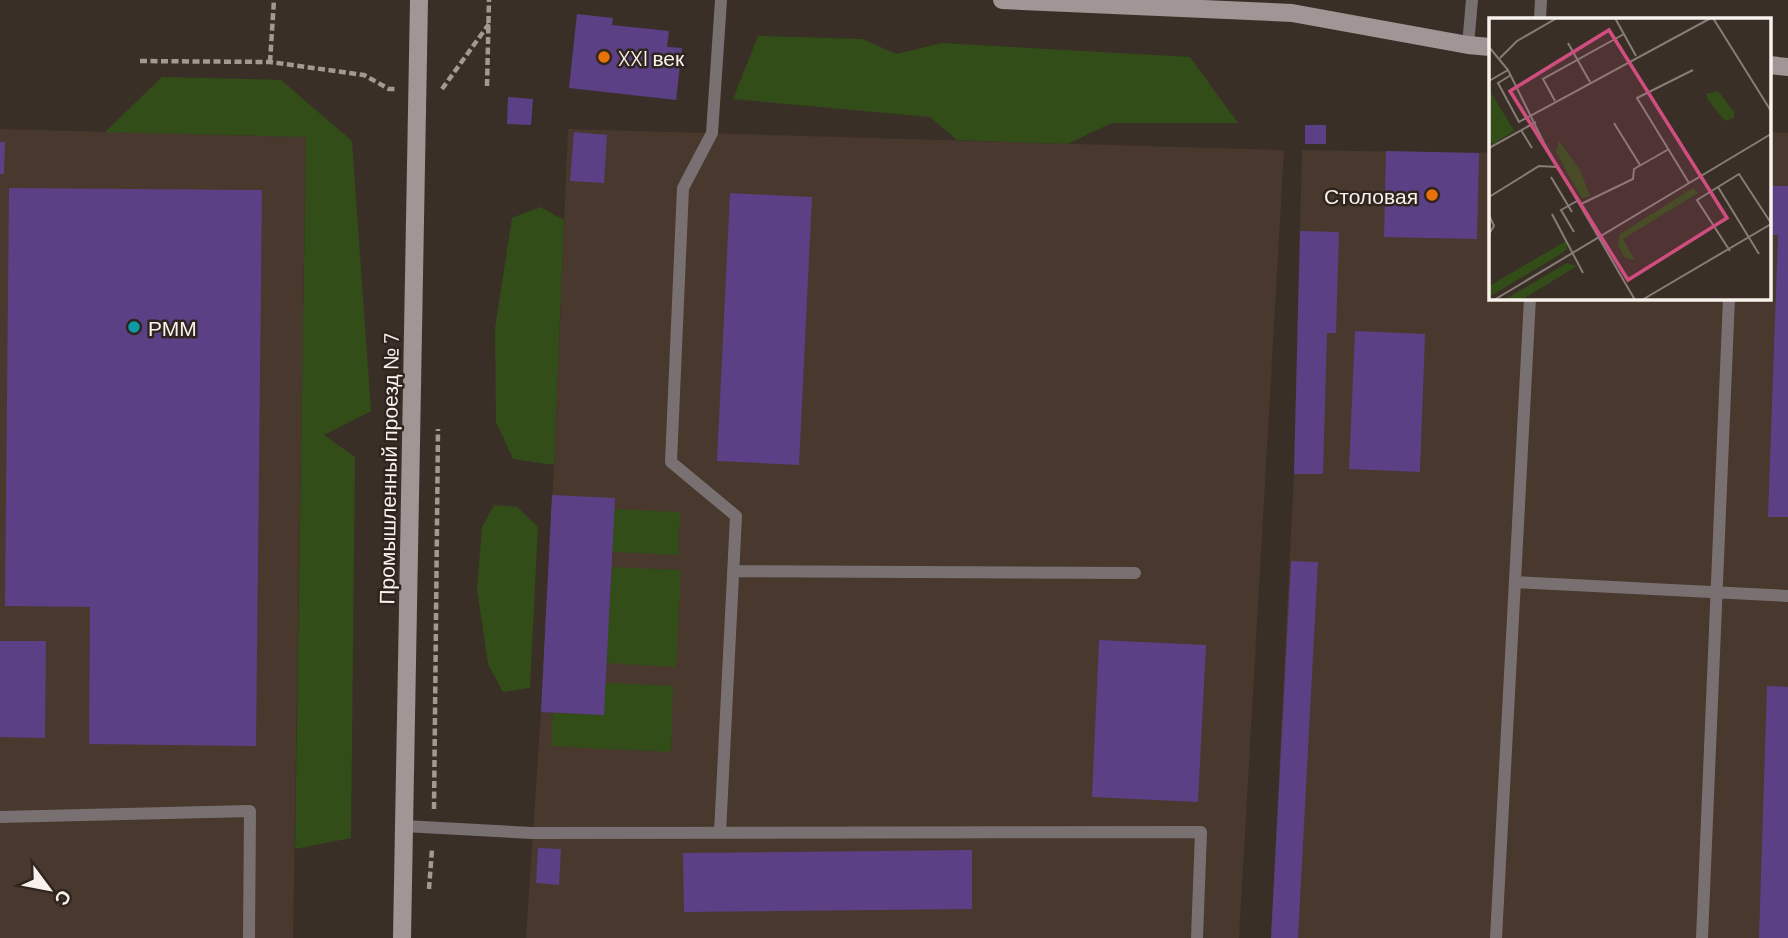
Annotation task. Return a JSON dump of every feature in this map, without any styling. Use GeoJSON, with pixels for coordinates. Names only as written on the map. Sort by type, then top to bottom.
{"type":"FeatureCollection","features":[{"type":"Feature","properties":{"kind":"street","name":"Промышленный проезд № 7"},"geometry":{"type":"LineString","coordinates":[[402,938],[419,0]]}},
{"type":"Feature","properties":{"kind":"street"},"geometry":{"type":"LineString","coordinates":[[1002,0],[1292,13],[1489,47]]}},
{"type":"Feature","properties":{"kind":"street"},"geometry":{"type":"LineString","coordinates":[[1770,65],[1788,66]]}},
{"type":"Feature","properties":{"kind":"lane"},"geometry":{"type":"LineString","coordinates":[[720,833],[736,516],[671,461],[683,188],[712,133],[721,0]]}},
{"type":"Feature","properties":{"kind":"lane"},"geometry":{"type":"LineString","coordinates":[[1468,45],[1472,0]]}},
{"type":"Feature","properties":{"kind":"lane"},"geometry":{"type":"LineString","coordinates":[[1540,18],[1541,0]]}},
{"type":"Feature","properties":{"kind":"lane"},"geometry":{"type":"LineString","coordinates":[[1496,938],[1530,299]]}},
{"type":"Feature","properties":{"kind":"lane"},"geometry":{"type":"LineString","coordinates":[[1702,938],[1729,299]]}},
{"type":"Feature","properties":{"kind":"lane"},"geometry":{"type":"LineString","coordinates":[[733,571],[1135,573]]}},
{"type":"Feature","properties":{"kind":"lane"},"geometry":{"type":"LineString","coordinates":[[1515,583],[1788,596]]}},
{"type":"Feature","properties":{"kind":"lane"},"geometry":{"type":"LineString","coordinates":[[0,817],[250,811],[249,938]]}},
{"type":"Feature","properties":{"kind":"lane"},"geometry":{"type":"LineString","coordinates":[[404,825],[532,834],[1201,832],[1197,938]]}},
{"type":"Feature","properties":{"kind":"path"},"geometry":{"type":"LineString","coordinates":[[270,62],[274,0]]}},
{"type":"Feature","properties":{"kind":"path"},"geometry":{"type":"LineString","coordinates":[[487,86],[489,0]]}},
{"type":"Feature","properties":{"kind":"path"},"geometry":{"type":"LineString","coordinates":[[140,61],[270,62],[364,75],[389,89],[442,89],[489,24]]}},
{"type":"Feature","properties":{"kind":"path"},"geometry":{"type":"LineString","coordinates":[[429,901],[434,827],[438,423]]}},
{"type":"Feature","properties":{"kind":"shaded area"},"geometry":{"type":"Polygon","coordinates":[[[0,129],[306,137],[293,938],[0,938],[0,129]]]}},
{"type":"Feature","properties":{"kind":"shaded area"},"geometry":{"type":"Polygon","coordinates":[[[568,129],[1284,150],[1239,938],[526,938],[554,465],[568,129]]]}},
{"type":"Feature","properties":{"kind":"shaded area"},"geometry":{"type":"Polygon","coordinates":[[[1770,132],[1788,133],[1788,938],[1271,938],[1294,474],[1302,150],[1489,152],[1489,299],[1770,299],[1770,132]]]}},
{"type":"Feature","properties":{"kind":"green space"},"geometry":{"type":"Polygon","coordinates":[[[758,36],[862,39],[896,54],[942,43],[1190,57],[1238,123],[1112,123],[1067,144],[957,140],[930,117],[733,99],[758,36]]]}},
{"type":"Feature","properties":{"kind":"green space"},"geometry":{"type":"Polygon","coordinates":[[[162,77],[281,80],[352,141],[371,411],[324,435],[355,457],[351,838],[295,849],[306,137],[105,132],[162,77]]]}},
{"type":"Feature","properties":{"kind":"green space"},"geometry":{"type":"Polygon","coordinates":[[[540,207],[564,220],[554,465],[513,459],[496,422],[495,328],[512,218],[540,207]]]}},
{"type":"Feature","properties":{"kind":"green space"},"geometry":{"type":"Polygon","coordinates":[[[494,505],[517,507],[538,527],[530,688],[503,692],[488,664],[477,589],[482,527],[494,505]]]}},
{"type":"Feature","properties":{"kind":"green space"},"geometry":{"type":"Polygon","coordinates":[[[614,509],[680,512],[678,555],[612,552],[614,509]]]}},
{"type":"Feature","properties":{"kind":"green space"},"geometry":{"type":"Polygon","coordinates":[[[612,567],[681,570],[676,667],[606,663],[612,567]]]}},
{"type":"Feature","properties":{"kind":"green space"},"geometry":{"type":"Polygon","coordinates":[[[605,683],[673,686],[671,752],[551,746],[553,713],[603,715],[605,683]]]}},
{"type":"Feature","properties":{"kind":"building"},"geometry":{"type":"Polygon","coordinates":[[[577,14],[613,18],[612,25],[669,31],[667,47],[682,48],[676,100],[569,88],[577,14]]]}},
{"type":"Feature","properties":{"kind":"building"},"geometry":{"type":"Polygon","coordinates":[[[508,97],[533,99],[531,125],[507,124],[508,97]]]}},
{"type":"Feature","properties":{"kind":"building"},"geometry":{"type":"Polygon","coordinates":[[[1305,125],[1326,125],[1326,144],[1305,144],[1305,125]]]}},
{"type":"Feature","properties":{"kind":"building"},"geometry":{"type":"Polygon","coordinates":[[[574,132],[607,135],[604,183],[570,181],[574,132]]]}},
{"type":"Feature","properties":{"kind":"building"},"geometry":{"type":"Polygon","coordinates":[[[0,142],[5,142],[4,174],[0,174],[0,142]]]}},
{"type":"Feature","properties":{"kind":"building","name":"Столовая"},"geometry":{"type":"Polygon","coordinates":[[[1386,151],[1479,153],[1477,239],[1384,237],[1386,151]]]}},
{"type":"Feature","properties":{"kind":"building"},"geometry":{"type":"Polygon","coordinates":[[[1770,186],[1788,186],[1788,517],[1768,517],[1778,235],[1770,235],[1770,186]]]}},
{"type":"Feature","properties":{"kind":"building"},"geometry":{"type":"Polygon","coordinates":[[[9,188],[262,190],[256,746],[89,744],[90,607],[5,606],[9,188]]]}},
{"type":"Feature","properties":{"kind":"building"},"geometry":{"type":"Polygon","coordinates":[[[730,193],[812,197],[799,465],[717,461],[730,193]]]}},
{"type":"Feature","properties":{"kind":"building"},"geometry":{"type":"Polygon","coordinates":[[[1300,231],[1339,232],[1336,333],[1327,333],[1323,474],[1294,474],[1300,231]]]}},
{"type":"Feature","properties":{"kind":"building"},"geometry":{"type":"Polygon","coordinates":[[[1355,331],[1425,334],[1420,472],[1349,469],[1355,331]]]}},
{"type":"Feature","properties":{"kind":"building"},"geometry":{"type":"Polygon","coordinates":[[[552,495],[615,498],[604,715],[541,712],[552,495]]]}},
{"type":"Feature","properties":{"kind":"building"},"geometry":{"type":"Polygon","coordinates":[[[1291,561],[1318,562],[1298,938],[1271,938],[1291,561]]]}},
{"type":"Feature","properties":{"kind":"building"},"geometry":{"type":"Polygon","coordinates":[[[1099,640],[1206,645],[1198,802],[1092,797],[1099,640]]]}},
{"type":"Feature","properties":{"kind":"building"},"geometry":{"type":"Polygon","coordinates":[[[0,641],[46,641],[45,738],[0,737],[0,641]]]}},
{"type":"Feature","properties":{"kind":"building"},"geometry":{"type":"Polygon","coordinates":[[[1767,686],[1788,687],[1788,938],[1759,938],[1767,686]]]}},
{"type":"Feature","properties":{"kind":"building"},"geometry":{"type":"Polygon","coordinates":[[[538,848],[561,849],[559,885],[536,883],[538,848]]]}},
{"type":"Feature","properties":{"kind":"building"},"geometry":{"type":"Polygon","coordinates":[[[972,850],[972,909],[684,912],[683,853],[972,850]]]}},
{"type":"Feature","properties":{"kind":"place","name":"XXI век"},"geometry":{"type":"Point","coordinates":[604,57]}},
{"type":"Feature","properties":{"kind":"place","name":"Столовая"},"geometry":{"type":"Point","coordinates":[1432,195]}},
{"type":"Feature","properties":{"kind":"place","name":"РММ"},"geometry":{"type":"Point","coordinates":[134,327]}}]}
